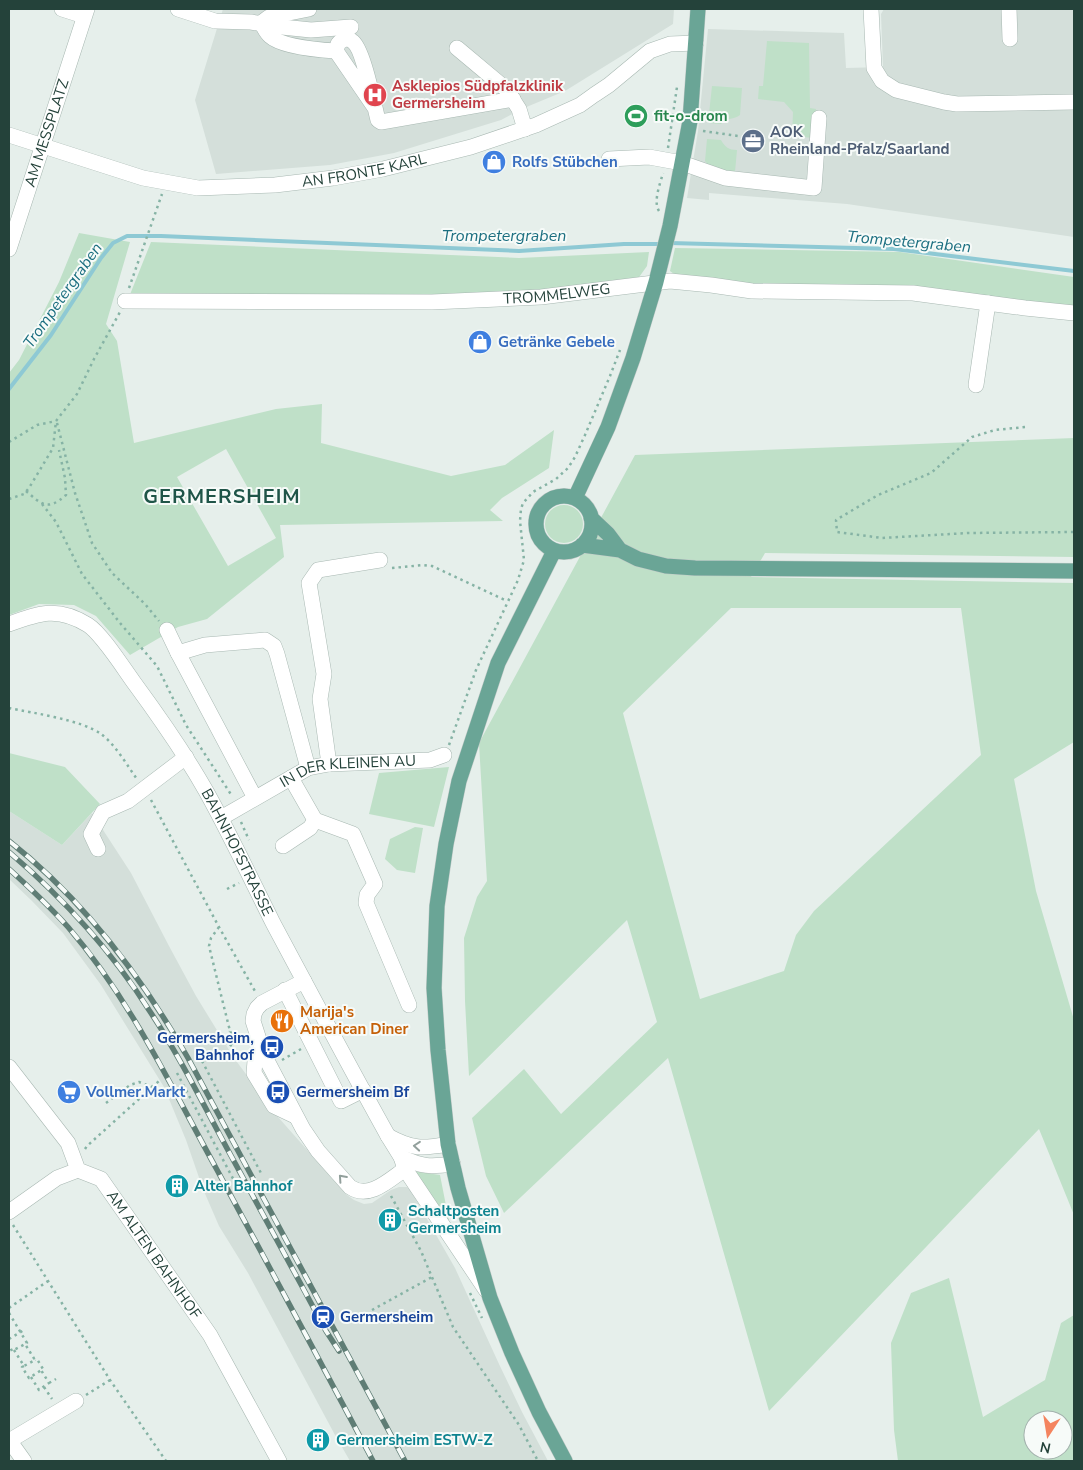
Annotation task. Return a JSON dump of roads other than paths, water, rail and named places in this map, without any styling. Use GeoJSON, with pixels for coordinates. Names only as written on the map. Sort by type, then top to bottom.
{"type":"FeatureCollection","features":[{"type":"Feature","properties":{"kind":"main road"},"geometry":{"type":"LineString","coordinates":[[575,498],[608,427],[634,358],[656,282],[662,258],[666,221],[682,163],[690,122],[698,9]]}},
{"type":"Feature","properties":{"kind":"main road"},"geometry":{"type":"LineString","coordinates":[[557,497],[575,498],[588,510],[591,518],[592,526],[586,542],[571,552],[554,551],[540,540],[537,531],[536,523],[542,506],[549,500],[557,497]]}},
{"type":"Feature","properties":{"kind":"main road"},"geometry":{"type":"LineString","coordinates":[[591,518],[608,534],[620,550]]}},
{"type":"Feature","properties":{"kind":"main road"},"geometry":{"type":"LineString","coordinates":[[582,545],[620,550],[638,559],[666,566],[695,568],[1074,571]]}},
{"type":"Feature","properties":{"kind":"main road"},"geometry":{"type":"LineString","coordinates":[[554,551],[498,663],[458,781],[437,906],[434,988],[438,1050],[448,1144],[460,1197],[490,1298],[522,1374],[565,1461]]}},
{"type":"Feature","properties":{"kind":"street","name":"AM MESSPLATZ"},"geometry":{"type":"LineString","coordinates":[[9,250],[86,12],[62,9]]}},
{"type":"Feature","properties":{"kind":"street"},"geometry":{"type":"LineString","coordinates":[[178,9],[216,21],[261,23],[311,30],[351,27]]}},
{"type":"Feature","properties":{"kind":"street"},"geometry":{"type":"LineString","coordinates":[[261,23],[269,17],[309,9]]}},
{"type":"Feature","properties":{"kind":"street"},"geometry":{"type":"LineString","coordinates":[[872,9],[874,68],[882,81],[896,90],[957,104],[1074,102]]}},
{"type":"Feature","properties":{"kind":"street"},"geometry":{"type":"LineString","coordinates":[[1009,9],[1010,39]]}},
{"type":"Feature","properties":{"kind":"street"},"geometry":{"type":"LineString","coordinates":[[261,23],[270,36],[277,40],[308,48],[336,51],[338,44],[342,40],[348,39],[353,41],[361,55],[378,120],[384,122],[513,100]]}},
{"type":"Feature","properties":{"kind":"street","name":"AN FRONTE KARL"},"geometry":{"type":"LineString","coordinates":[[9,135],[144,178],[198,188],[274,185],[333,178],[392,167],[471,147],[525,129],[580,105],[609,85],[650,51],[670,44],[696,43]]}},
{"type":"Feature","properties":{"kind":"street"},"geometry":{"type":"LineString","coordinates":[[457,48],[506,89],[519,109],[525,129]]}},
{"type":"Feature","properties":{"kind":"street"},"geometry":{"type":"LineString","coordinates":[[609,159],[649,157],[682,163],[725,178],[814,188],[819,118]]}},
{"type":"Feature","properties":{"kind":"street","name":"TROMMELWEG"},"geometry":{"type":"LineString","coordinates":[[125,301],[432,302],[541,297],[670,281],[752,291],[913,292],[1074,313]]}},
{"type":"Feature","properties":{"kind":"street"},"geometry":{"type":"LineString","coordinates":[[976,385],[988,303]]}},
{"type":"Feature","properties":{"kind":"street"},"geometry":{"type":"LineString","coordinates":[[329,764],[320,700],[324,674],[309,583],[318,570],[380,560]]}},
{"type":"Feature","properties":{"kind":"street","name":"BAHNHOFSTRASSE"},"geometry":{"type":"LineString","coordinates":[[9,624],[34,615],[54,612],[73,617],[90,626],[103,640],[143,695],[186,756],[221,818],[304,981],[403,1163],[490,1298]]}},
{"type":"Feature","properties":{"kind":"street"},"geometry":{"type":"LineString","coordinates":[[167,630],[255,798]]}},
{"type":"Feature","properties":{"kind":"street"},"geometry":{"type":"LineString","coordinates":[[178,653],[205,645],[265,640],[274,646],[308,768]]}},
{"type":"Feature","properties":{"kind":"street","name":"IN DER KLEINEN AU"},"geometry":{"type":"LineString","coordinates":[[221,818],[308,768],[329,764],[430,760],[444,755]]}},
{"type":"Feature","properties":{"kind":"street"},"geometry":{"type":"LineString","coordinates":[[98,849],[91,834],[103,812],[128,801],[186,756]]}},
{"type":"Feature","properties":{"kind":"street"},"geometry":{"type":"LineString","coordinates":[[291,778],[315,820],[353,834],[375,884],[367,894],[366,903],[409,1005]]}},
{"type":"Feature","properties":{"kind":"street"},"geometry":{"type":"LineString","coordinates":[[283,846],[310,828],[315,820]]}},
{"type":"Feature","properties":{"kind":"street"},"geometry":{"type":"LineString","coordinates":[[304,981],[262,1003],[257,1008],[253,1020],[261,1048],[295,1116],[318,1151],[350,1187],[360,1192],[370,1191],[384,1184],[403,1163],[430,1166],[453,1164]]}},
{"type":"Feature","properties":{"kind":"street"},"geometry":{"type":"LineString","coordinates":[[283,991],[341,1101],[363,1090]]}},
{"type":"Feature","properties":{"kind":"street"},"geometry":{"type":"LineString","coordinates":[[261,1048],[255,1061],[254,1073],[274,1106],[295,1116]]}},
{"type":"Feature","properties":{"kind":"street"},"geometry":{"type":"LineString","coordinates":[[9,1067],[68,1144],[78,1170],[57,1178],[10,1218]]}},
{"type":"Feature","properties":{"kind":"street"},"geometry":{"type":"LineString","coordinates":[[388,1136],[402,1144],[414,1147],[448,1144]]}},
{"type":"Feature","properties":{"kind":"street","name":"AM ALTEN BAHNHOF"},"geometry":{"type":"LineString","coordinates":[[78,1170],[101,1179],[204,1327],[279,1461]]}},
{"type":"Feature","properties":{"kind":"street"},"geometry":{"type":"LineString","coordinates":[[24,1461],[9,1441],[76,1401]]}},
{"type":"Feature","properties":{"kind":"waterway","name":"Trompetergraben"},"geometry":{"type":"LineString","coordinates":[[9,389],[51,335],[101,258],[113,243],[127,236],[519,251],[624,244],[661,244]]}},
{"type":"Feature","properties":{"kind":"waterway","name":"Trompetergraben"},"geometry":{"type":"LineString","coordinates":[[670,243],[894,249],[1074,271]]}},
{"type":"Feature","properties":{"kind":"railway"},"geometry":{"type":"LineString","coordinates":[[9,841],[62,888],[86,914],[109,941],[151,998],[188,1058],[405,1461]]}},
{"type":"Feature","properties":{"kind":"railway"},"geometry":{"type":"LineString","coordinates":[[9,852],[67,906],[85,926],[119,966],[149,1010],[181,1062],[326,1331],[339,1351]]}},
{"type":"Feature","properties":{"kind":"railway"},"geometry":{"type":"LineString","coordinates":[[9,869],[68,927],[111,984],[130,1013],[166,1075],[373,1461]]}},
{"type":"Feature","properties":{"kind":"place","name":"Asklepios Südpfalzklinik Germersheim"},"geometry":{"type":"Point","coordinates":[375,95]}},
{"type":"Feature","properties":{"kind":"place","name":"fit-o-drom"},"geometry":{"type":"Point","coordinates":[636,116]}},
{"type":"Feature","properties":{"kind":"place","name":"AOK Rheinland-Pfalz/Saarland"},"geometry":{"type":"Point","coordinates":[753,141]}},
{"type":"Feature","properties":{"kind":"place","name":"Rolfs Stübchen"},"geometry":{"type":"Point","coordinates":[494,162]}},
{"type":"Feature","properties":{"kind":"place","name":"Getränke Gebele"},"geometry":{"type":"Point","coordinates":[480,342]}},
{"type":"Feature","properties":{"kind":"place","name":"Marija's American Diner"},"geometry":{"type":"Point","coordinates":[282,1021]}},
{"type":"Feature","properties":{"kind":"place","name":"Germersheim, Bahnhof"},"geometry":{"type":"Point","coordinates":[272,1047]}},
{"type":"Feature","properties":{"kind":"place","name":"Vollmer.Markt"},"geometry":{"type":"Point","coordinates":[69,1092]}},
{"type":"Feature","properties":{"kind":"place","name":"Germersheim Bf"},"geometry":{"type":"Point","coordinates":[278,1092]}},
{"type":"Feature","properties":{"kind":"place","name":"Alter Bahnhof"},"geometry":{"type":"Point","coordinates":[177,1186]}},
{"type":"Feature","properties":{"kind":"place","name":"Schaltposten Germersheim"},"geometry":{"type":"Point","coordinates":[390,1220]}},
{"type":"Feature","properties":{"kind":"place","name":"Germersheim"},"geometry":{"type":"Point","coordinates":[323,1317]}},
{"type":"Feature","properties":{"kind":"place","name":"Germersheim ESTW-Z"},"geometry":{"type":"Point","coordinates":[318,1440]}},
{"type":"Feature","properties":{"kind":"district","name":"GERMERSHEIM"},"geometry":{"type":"Point","coordinates":[222,496]}}]}
